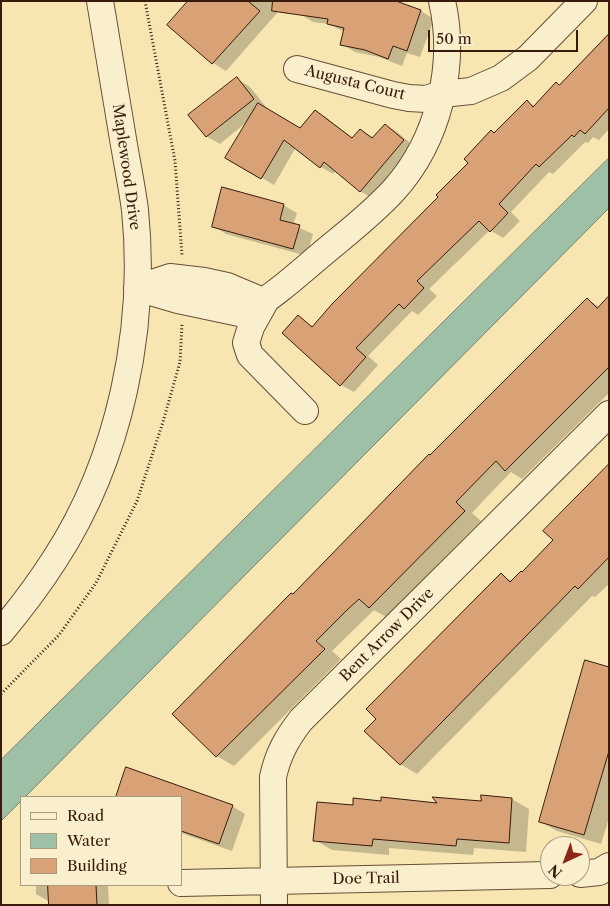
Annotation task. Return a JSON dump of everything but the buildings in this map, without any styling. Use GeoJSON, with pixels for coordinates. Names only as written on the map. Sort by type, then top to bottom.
{"type":"FeatureCollection","features":[{"type":"Feature","properties":{"kind":"street","name":"Maplewood Drive"},"geometry":{"type":"LineString","coordinates":[[1,632],[24,604],[56,557],[84,507],[106,454],[124,390],[133,343],[137,288],[135,210],[100,1]]}},
{"type":"Feature","properties":{"kind":"street"},"geometry":{"type":"LineString","coordinates":[[137,288],[178,300],[244,314],[265,302],[372,212],[395,189],[414,164],[429,135],[442,94],[446,70],[447,38],[442,1]]}},
{"type":"Feature","properties":{"kind":"street","name":"Augusta Court"},"geometry":{"type":"LineString","coordinates":[[297,68],[393,96],[426,99],[442,94],[471,91],[501,78],[528,58],[584,1]]}},
{"type":"Feature","properties":{"kind":"street"},"geometry":{"type":"LineString","coordinates":[[265,302],[251,327],[246,343],[250,355],[305,411]]}},
{"type":"Feature","properties":{"kind":"street","name":"Bent Arrow Drive"},"geometry":{"type":"LineString","coordinates":[[274,893],[273,777],[276,762],[291,733],[301,720],[609,414]]}},
{"type":"Feature","properties":{"kind":"street"},"geometry":{"type":"LineString","coordinates":[[590,873],[599,872],[609,866]]}},
{"type":"Feature","properties":{"kind":"street","name":"Doe Trail"},"geometry":{"type":"LineString","coordinates":[[182,884],[274,893],[540,876]]}},
{"type":"Feature","properties":{"kind":"path"},"geometry":{"type":"LineString","coordinates":[[146,1],[175,162],[182,258]]}},
{"type":"Feature","properties":{"kind":"path"},"geometry":{"type":"LineString","coordinates":[[1,694],[59,635],[96,583],[137,501],[180,362],[183,320]]}},
{"type":"Feature","properties":{"kind":"water"},"geometry":{"type":"Polygon","coordinates":[[[609,158],[609,208],[26,796],[20,796],[20,802],[1,821],[1,760],[609,158]]]}}]}
